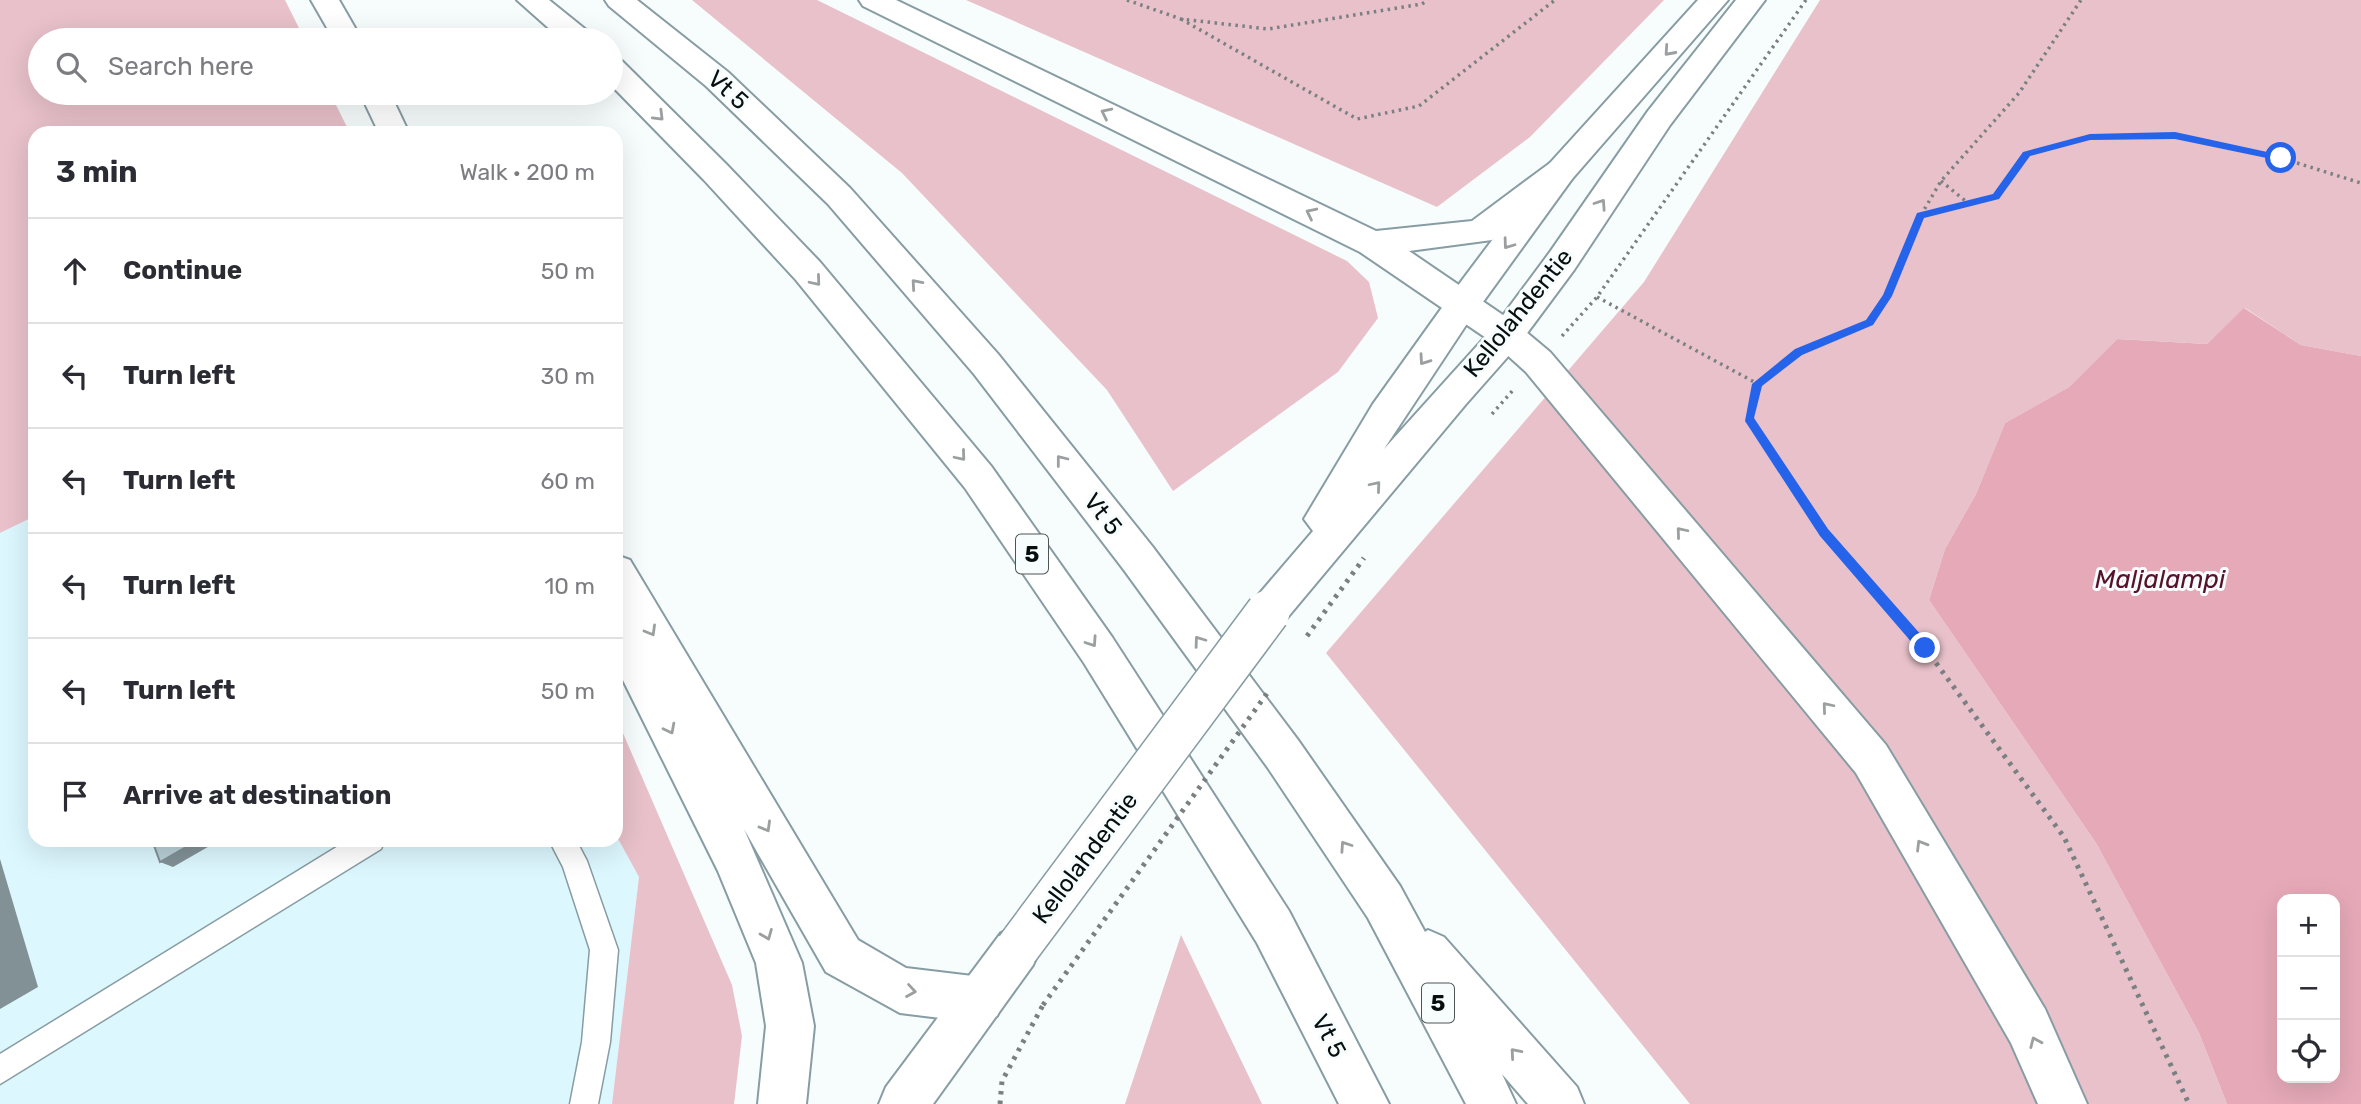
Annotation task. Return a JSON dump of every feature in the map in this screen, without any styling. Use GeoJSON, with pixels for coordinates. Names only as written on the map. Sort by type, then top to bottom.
{"type":"FeatureCollection","features":[{"type":"Feature","properties":{"kind":"main road"},"geometry":{"type":"LineString","coordinates":[[325,0],[341,28]]}},
{"type":"Feature","properties":{"kind":"main road"},"geometry":{"type":"LineString","coordinates":[[531,0],[565,28]]}},
{"type":"Feature","properties":{"kind":"main road","name":"Vt 5"},"geometry":{"type":"LineString","coordinates":[[619,0],[716,79],[839,196],[986,364],[1138,558],[1243,700],[1384,902],[1492,1104]]}},
{"type":"Feature","properties":{"kind":"main road"},"geometry":{"type":"LineString","coordinates":[[873,0],[1372,243],[1507,335],[1538,362],[1871,759],[2028,1026],[2063,1104]]}},
{"type":"Feature","properties":{"kind":"main road","name":"Kellolahdentie"},"geometry":{"type":"LineString","coordinates":[[1268,612],[1386,414],[1462,304],[1561,171],[1714,0]]}},
{"type":"Feature","properties":{"kind":"main road","name":"Kellolahdentie"},"geometry":{"type":"LineString","coordinates":[[903,1104],[1268,612],[1452,394],[1507,335],[1563,261],[1659,118],[1751,0]]}},
{"type":"Feature","properties":{"kind":"main road","name":"Vt 5"},"geometry":{"type":"LineString","coordinates":[[623,80],[808,271],[978,477],[1098,650],[1273,927],[1365,1104]]}},
{"type":"Feature","properties":{"kind":"main road"},"geometry":{"type":"LineString","coordinates":[[381,105],[391,126]]}},
{"type":"Feature","properties":{"kind":"main road"},"geometry":{"type":"LineString","coordinates":[[1372,243],[1480,232],[1561,171]]}},
{"type":"Feature","properties":{"kind":"main road"},"geometry":{"type":"LineString","coordinates":[[623,584],[842,956],[900,990],[981,1000]]}},
{"type":"Feature","properties":{"kind":"main road"},"geometry":{"type":"LineString","coordinates":[[623,639],[736,858],[779,963],[790,1026],[782,1104]]}},
{"type":"Feature","properties":{"kind":"main road"},"geometry":{"type":"LineString","coordinates":[[1384,902],[1560,1104]]}},
{"type":"Feature","properties":{"kind":"lane"},"geometry":{"type":"LineString","coordinates":[[0,1070],[361,847]]}},
{"type":"Feature","properties":{"kind":"lane"},"geometry":{"type":"LineString","coordinates":[[566,847],[574,861],[604,950],[596,1042],[584,1104]]}},
{"type":"Feature","properties":{"kind":"path"},"geometry":{"type":"LineString","coordinates":[[1127,0],[1181,19],[1357,119],[1419,106],[1555,0]]}},
{"type":"Feature","properties":{"kind":"path"},"geometry":{"type":"LineString","coordinates":[[1181,19],[1268,29],[1422,4],[1428,0]]}},
{"type":"Feature","properties":{"kind":"path"},"geometry":{"type":"LineString","coordinates":[[2081,0],[2019,93],[1941,181],[1920,216],[1887,296],[1870,323],[1798,352],[1758,384],[1749,418],[1824,533],[1925,648],[2064,837],[2189,1104]]}},
{"type":"Feature","properties":{"kind":"path"},"geometry":{"type":"LineString","coordinates":[[1920,216],[1996,196],[2026,154],[2090,137],[2175,135],[2281,158],[2361,183]]}},
{"type":"Feature","properties":{"kind":"path"},"geometry":{"type":"LineString","coordinates":[[1941,181],[1969,203]]}},
{"type":"Feature","properties":{"kind":"path"},"geometry":{"type":"LineString","coordinates":[[1597,297],[1758,384]]}},
{"type":"Feature","properties":{"kind":"path"},"geometry":{"type":"LineString","coordinates":[[1300,647],[1364,558]]}},
{"type":"Feature","properties":{"kind":"path"},"geometry":{"type":"LineString","coordinates":[[1000,1104],[1003,1081],[1043,1005],[1276,681]]}},
{"type":"Feature","properties":{"kind":"shaded area"},"geometry":{"type":"Polygon","coordinates":[[[0,0],[285,0],[299,28],[28,28],[28,105],[336,105],[346,126],[28,126],[28,519],[0,533],[0,0]]]}},
{"type":"Feature","properties":{"kind":"shaded area"},"geometry":{"type":"Polygon","coordinates":[[[692,0],[817,0],[1347,261],[1369,282],[1378,318],[1338,372],[1173,491],[1107,390],[902,173],[692,0]]]}},
{"type":"Feature","properties":{"kind":"shaded area"},"geometry":{"type":"Polygon","coordinates":[[[966,0],[1664,0],[1530,137],[1437,207],[966,0]]]}},
{"type":"Feature","properties":{"kind":"shaded area"},"geometry":{"type":"Polygon","coordinates":[[[1820,0],[2361,0],[2361,356],[2301,345],[2245,308],[2207,344],[2117,339],[2069,387],[2005,423],[1976,494],[1945,549],[1929,600],[2096,843],[2199,1033],[2227,1104],[1690,1104],[1326,653],[1644,282],[1820,0]]]}},
{"type":"Feature","properties":{"kind":"shaded area"},"geometry":{"type":"Polygon","coordinates":[[[28,519],[28,847],[623,847],[639,877],[612,1104],[0,1104],[0,533],[28,519]]]}},
{"type":"Feature","properties":{"kind":"shaded area"},"geometry":{"type":"Polygon","coordinates":[[[623,733],[732,985],[742,1036],[734,1104],[612,1104],[639,877],[623,847],[623,733]]]}},
{"type":"Feature","properties":{"kind":"shaded area"},"geometry":{"type":"Polygon","coordinates":[[[1181,935],[1262,1104],[1125,1104],[1181,935]]]}},
{"type":"Feature","properties":{"kind":"water","name":"Maljalampi"},"geometry":{"type":"Polygon","coordinates":[[[2244,308],[2301,345],[2361,356],[2361,1104],[2227,1104],[2199,1033],[2096,843],[1929,600],[1945,549],[1976,494],[2005,423],[2069,387],[2117,339],[2207,344],[2244,308]]]}},
{"type":"Feature","properties":{"kind":"building"},"geometry":{"type":"Polygon","coordinates":[[[155,847],[186,847],[160,862],[155,847]]]}},
{"type":"Feature","properties":{"kind":"route"},"geometry":{"type":"LineString","coordinates":[[1925,648],[1824,533],[1749,418],[1758,384],[1798,352],[1870,323],[1900,269],[1920,216],[1996,196],[2026,154],[2090,137],[2175,135],[2281,158]]}}]}
